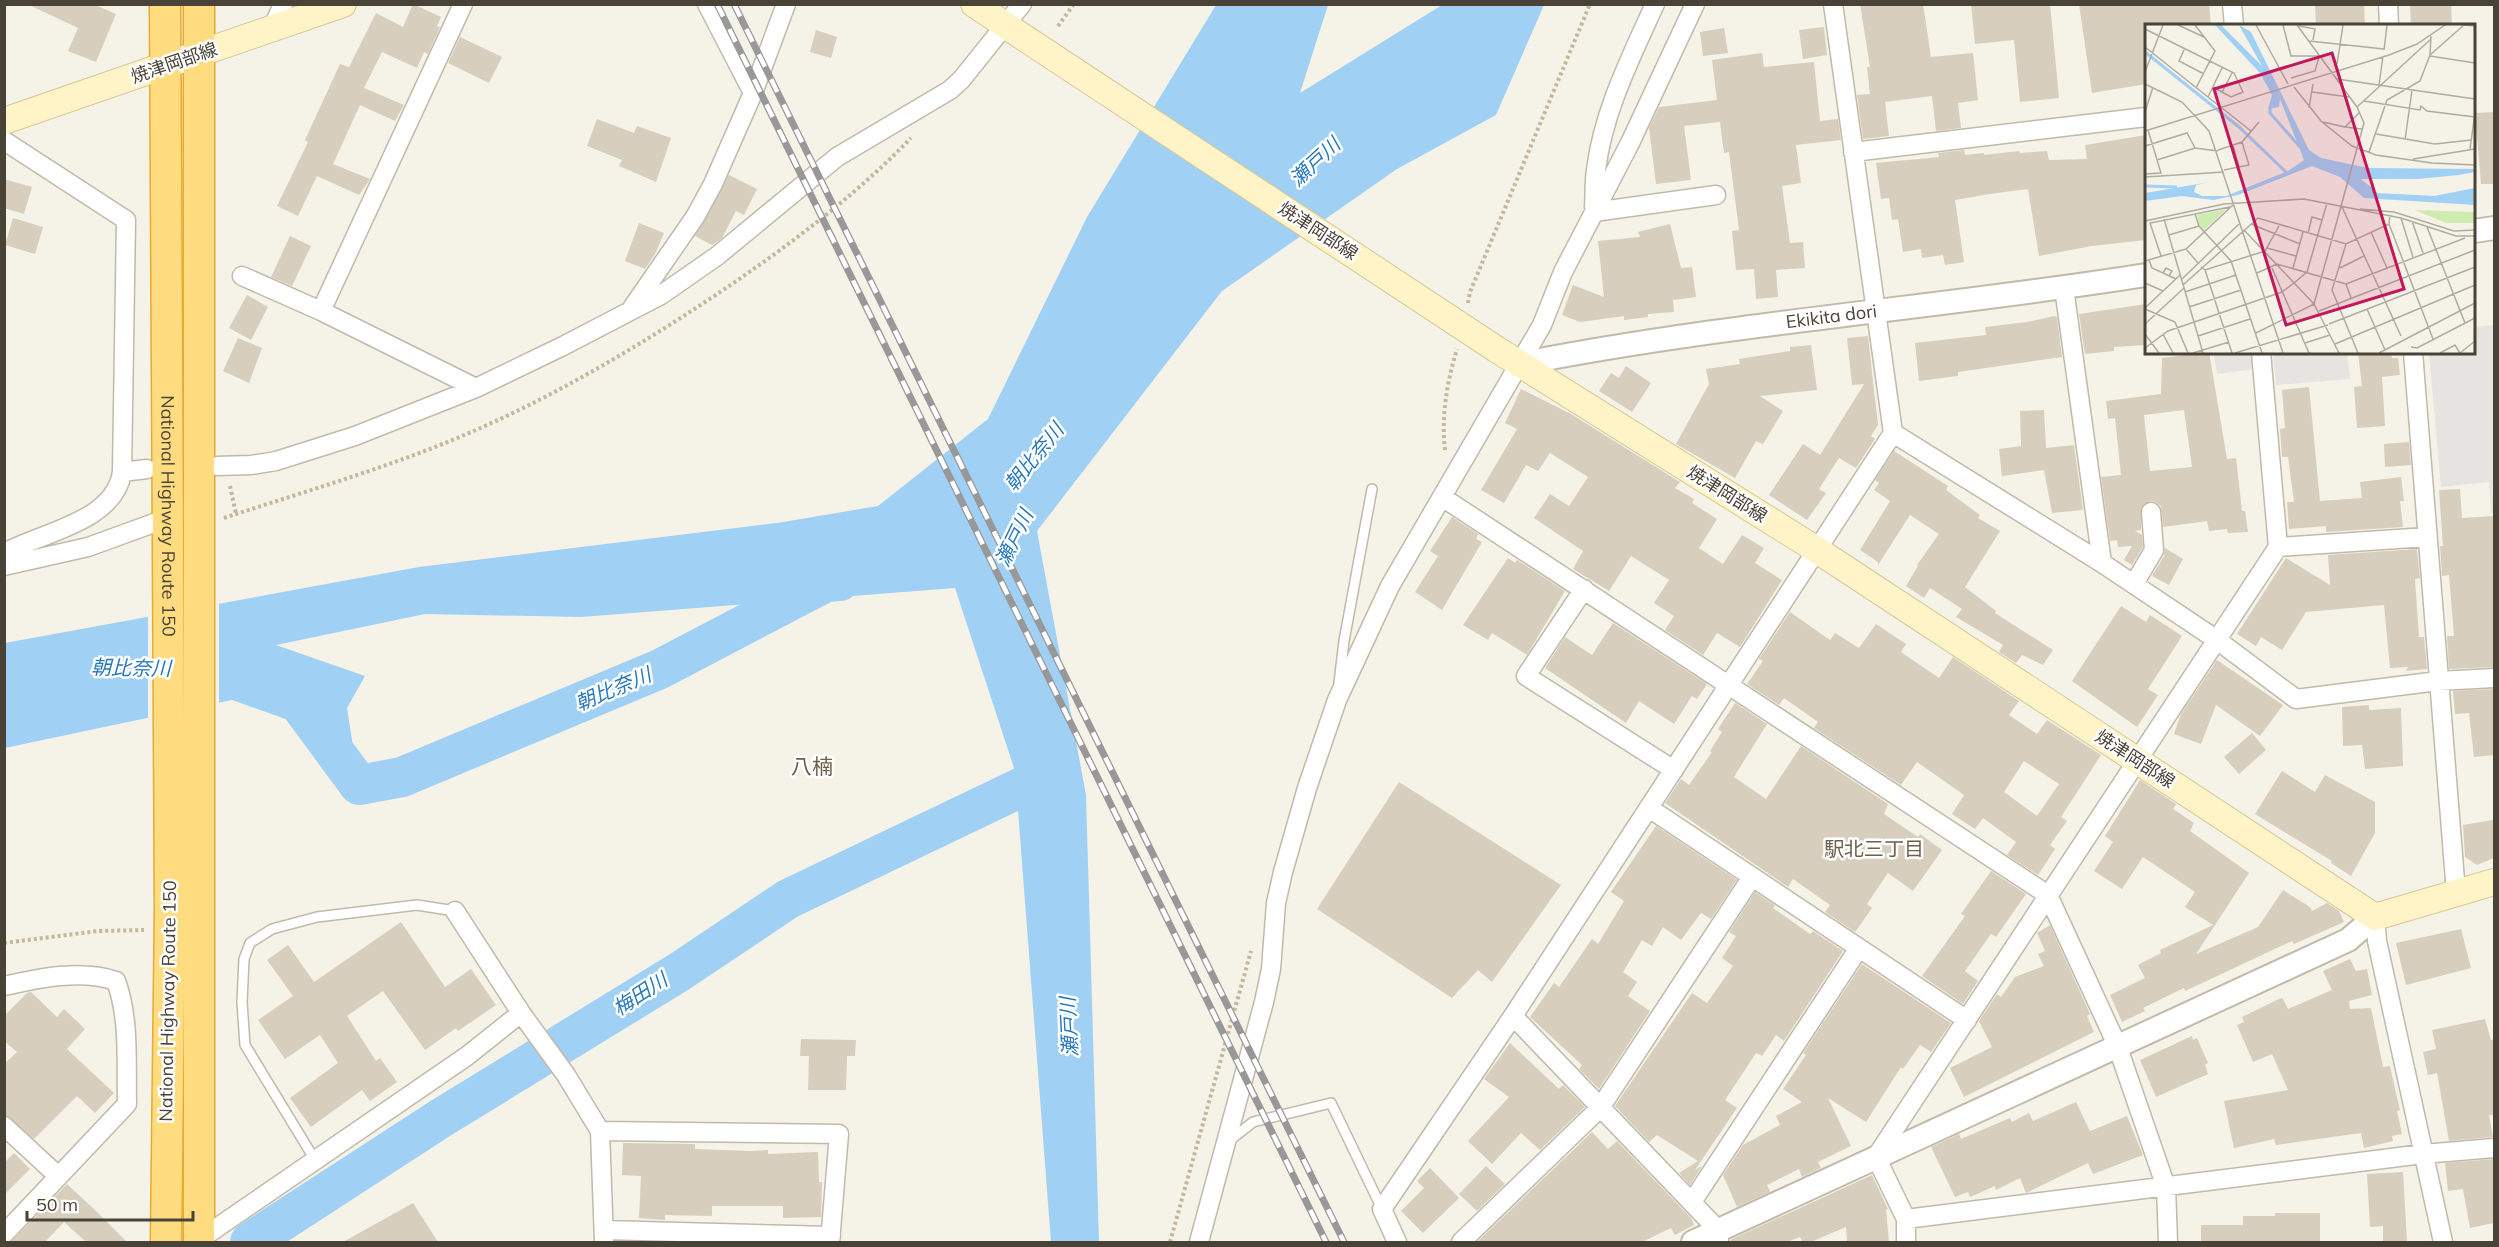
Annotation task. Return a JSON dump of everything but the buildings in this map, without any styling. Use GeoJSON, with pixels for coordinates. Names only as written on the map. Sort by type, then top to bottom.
{"type":"FeatureCollection","features":[{"type":"Feature","properties":{"kind":"highway","name":"National Highway Route 150"},"geometry":{"type":"LineString","coordinates":[[165,4],[173,914],[166,1242]]}},
{"type":"Feature","properties":{"kind":"highway","name":"National Highway Route 150"},"geometry":{"type":"LineString","coordinates":[[199,4],[197,544],[173,914],[199,1241]]}},
{"type":"Feature","properties":{"kind":"main road","name":"焼津岡部線"},"geometry":{"type":"LineString","coordinates":[[5,137],[165,66],[343,4]]}},
{"type":"Feature","properties":{"kind":"main road","name":"焼津岡部線"},"geometry":{"type":"LineString","coordinates":[[974,4],[1496,349],[1817,550],[2375,917]]}},
{"type":"Feature","properties":{"kind":"main road"},"geometry":{"type":"LineString","coordinates":[[2375,917],[2494,882]]}},
{"type":"Feature","properties":{"kind":"street"},"geometry":{"type":"LineString","coordinates":[[272,29],[283,4]]}},
{"type":"Feature","properties":{"kind":"street"},"geometry":{"type":"LineString","coordinates":[[321,311],[463,4]]}},
{"type":"Feature","properties":{"kind":"street"},"geometry":{"type":"LineString","coordinates":[[708,4],[753,93]]}},
{"type":"Feature","properties":{"kind":"street"},"geometry":{"type":"LineString","coordinates":[[629,312],[695,217],[713,184],[753,93],[786,4]]}},
{"type":"Feature","properties":{"kind":"street"},"geometry":{"type":"LineString","coordinates":[[217,466],[251,465],[276,461],[355,436],[476,387],[661,295],[717,256],[837,157],[950,90],[1010,28],[1022,4]]}},
{"type":"Feature","properties":{"kind":"street"},"geometry":{"type":"LineString","coordinates":[[1594,212],[1596,170],[1606,123],[1631,56],[1654,4]]}},
{"type":"Feature","properties":{"kind":"street"},"geometry":{"type":"LineString","coordinates":[[1200,1242],[1264,1002],[1271,969],[1275,914],[1283,872],[1307,788],[1337,700],[1390,586],[1542,325],[1563,272],[1630,144],[1695,4]]}},
{"type":"Feature","properties":{"kind":"street"},"geometry":{"type":"LineString","coordinates":[[1397,1242],[1382,1209],[1650,808],[1893,433],[1833,4]]}},
{"type":"Feature","properties":{"kind":"street"},"geometry":{"type":"LineString","coordinates":[[2232,4],[2234,24]]}},
{"type":"Feature","properties":{"kind":"street"},"geometry":{"type":"LineString","coordinates":[[2388,4],[2389,24]]}},
{"type":"Feature","properties":{"kind":"street"},"geometry":{"type":"LineString","coordinates":[[1853,152],[2145,117]]}},
{"type":"Feature","properties":{"kind":"street"},"geometry":{"type":"LineString","coordinates":[[4,553],[66,527],[104,506],[121,483],[126,220],[5,137]]}},
{"type":"Feature","properties":{"kind":"street"},"geometry":{"type":"LineString","coordinates":[[1594,212],[1716,195]]}},
{"type":"Feature","properties":{"kind":"street"},"geometry":{"type":"LineString","coordinates":[[2475,231],[2494,228]]}},
{"type":"Feature","properties":{"kind":"street","name":"Ekikita dori"},"geometry":{"type":"LineString","coordinates":[[1519,363],[1653,340],[2064,288],[2145,275]]}},
{"type":"Feature","properties":{"kind":"street"},"geometry":{"type":"LineString","coordinates":[[242,276],[321,311],[476,387]]}},
{"type":"Feature","properties":{"kind":"street"},"geometry":{"type":"LineString","coordinates":[[2064,288],[2102,563]]}},
{"type":"Feature","properties":{"kind":"street"},"geometry":{"type":"LineString","coordinates":[[1876,1157],[2278,547],[2261,354]]}},
{"type":"Feature","properties":{"kind":"street"},"geometry":{"type":"LineString","coordinates":[[2413,354],[2456,893]]}},
{"type":"Feature","properties":{"kind":"street"},"geometry":{"type":"LineString","coordinates":[[1893,433],[2134,584],[2217,640],[2296,699],[2438,681],[2494,678]]}},
{"type":"Feature","properties":{"kind":"street"},"geometry":{"type":"LineString","coordinates":[[122,472],[147,469]]}},
{"type":"Feature","properties":{"kind":"street"},"geometry":{"type":"LineString","coordinates":[[1442,496],[2048,896],[2116,1045],[2166,1187],[2168,1242]]}},
{"type":"Feature","properties":{"kind":"street"},"geometry":{"type":"LineString","coordinates":[[2134,584],[2154,550],[2151,512]]}},
{"type":"Feature","properties":{"kind":"street"},"geometry":{"type":"LineString","coordinates":[[4,566],[88,547],[168,518]]}},
{"type":"Feature","properties":{"kind":"street"},"geometry":{"type":"LineString","coordinates":[[2278,547],[2427,537]]}},
{"type":"Feature","properties":{"kind":"street"},"geometry":{"type":"LineString","coordinates":[[1584,589],[1526,676],[1674,770]]}},
{"type":"Feature","properties":{"kind":"street"},"geometry":{"type":"LineString","coordinates":[[1650,808],[1967,1020]]}},
{"type":"Feature","properties":{"kind":"street"},"geometry":{"type":"LineString","coordinates":[[1461,1242],[1600,1108],[1752,877]]}},
{"type":"Feature","properties":{"kind":"street"},"geometry":{"type":"LineString","coordinates":[[455,911],[521,1013],[566,1075],[600,1131],[604,1236],[831,1239],[839,1134],[600,1131]]}},
{"type":"Feature","properties":{"kind":"street"},"geometry":{"type":"LineString","coordinates":[[1693,1242],[1719,1237],[1876,1157],[2348,940],[2375,917]]}},
{"type":"Feature","properties":{"kind":"street"},"geometry":{"type":"LineString","coordinates":[[2375,917],[2377,941],[2443,1242]]}},
{"type":"Feature","properties":{"kind":"street"},"geometry":{"type":"LineString","coordinates":[[1692,1202],[1859,948]]}},
{"type":"Feature","properties":{"kind":"street"},"geometry":{"type":"LineString","coordinates":[[4,986],[37,978],[100,975],[117,981],[121,993],[125,1034],[127,1104],[57,1175],[4,1234]]}},
{"type":"Feature","properties":{"kind":"street"},"geometry":{"type":"LineString","coordinates":[[199,1241],[467,1056],[521,1013]]}},
{"type":"Feature","properties":{"kind":"street"},"geometry":{"type":"LineString","coordinates":[[1513,1016],[1692,1202],[1719,1237]]}},
{"type":"Feature","properties":{"kind":"street"},"geometry":{"type":"LineString","coordinates":[[4,1126],[57,1175]]}},
{"type":"Feature","properties":{"kind":"street"},"geometry":{"type":"LineString","coordinates":[[1906,1219],[2423,1154],[2494,1148]]}},
{"type":"Feature","properties":{"kind":"street"},"geometry":{"type":"LineString","coordinates":[[1876,1157],[1906,1219],[1906,1242]]}},
{"type":"Feature","properties":{"kind":"lane"},"geometry":{"type":"LineString","coordinates":[[1337,700],[1344,641],[1372,489]]}},
{"type":"Feature","properties":{"kind":"lane"},"geometry":{"type":"LineString","coordinates":[[315,1160],[245,1045],[242,1002],[244,959],[250,943],[272,929],[317,916],[417,905],[455,911]]}},
{"type":"Feature","properties":{"kind":"lane"},"geometry":{"type":"LineString","coordinates":[[1225,1145],[1253,1122],[1331,1104],[1382,1209]]}},
{"type":"Feature","properties":{"kind":"path"},"geometry":{"type":"LineString","coordinates":[[1058,26],[1074,4]]}},
{"type":"Feature","properties":{"kind":"path"},"geometry":{"type":"LineString","coordinates":[[1465,314],[1470,292],[1590,4]]}},
{"type":"Feature","properties":{"kind":"path"},"geometry":{"type":"LineString","coordinates":[[1453,476],[1446,460],[1443,435],[1447,383],[1458,345]]}},
{"type":"Feature","properties":{"kind":"path"},"geometry":{"type":"LineString","coordinates":[[236,514],[230,485],[240,482]]}},
{"type":"Feature","properties":{"kind":"path"},"geometry":{"type":"LineString","coordinates":[[4,943],[98,931],[173,914]]}},
{"type":"Feature","properties":{"kind":"path"},"geometry":{"type":"LineString","coordinates":[[1170,1242],[1252,946]]}},
{"type":"Feature","properties":{"kind":"shaded area"},"geometry":{"type":"Polygon","coordinates":[[[2494,325],[2494,513],[2491,513],[2489,482],[2441,487],[2429,354],[2475,354],[2475,327],[2494,325]]]}},
{"type":"Feature","properties":{"kind":"shaded area"},"geometry":{"type":"Polygon","coordinates":[[[2214,354],[2253,354],[2255,369],[2217,374],[2214,354]]]}},
{"type":"Feature","properties":{"kind":"shaded area"},"geometry":{"type":"Polygon","coordinates":[[[2273,354],[2347,354],[2350,379],[2276,385],[2273,354]]]}},
{"type":"Feature","properties":{"kind":"water","name":"瀬戸川"},"geometry":{"type":"Polygon","coordinates":[[[1216,5],[1328,5],[1300,93],[1442,5],[1544,5],[1496,115],[1397,169],[1222,291],[1037,531],[1086,795],[1099,1242],[1051,1242],[1015,771],[955,588],[581,617],[425,614],[276,645],[365,676],[347,708],[359,785],[319,731],[232,700],[5,748],[5,643],[419,567],[777,523],[878,506],[988,419],[1087,217],[1216,5]]]}},
{"type":"Feature","properties":{"kind":"pier"},"geometry":{"type":"Polygon","coordinates":[[[219,600],[219,706],[148,721],[148,613],[219,600]]]}},
{"type":"Feature","properties":{"kind":"waterway","name":"朝比奈川"},"geometry":{"type":"LineString","coordinates":[[287,687],[359,785],[402,777],[660,669],[826,582],[840,581]]}},
{"type":"Feature","properties":{"kind":"waterway","name":"梅田川"},"geometry":{"type":"LineString","coordinates":[[250,1242],[441,1118],[679,972],[788,899],[1047,775]]}},
{"type":"Feature","properties":{"kind":"railway"},"geometry":{"type":"LineString","coordinates":[[717,4],[1326,1242]]}},
{"type":"Feature","properties":{"kind":"railway"},"geometry":{"type":"LineString","coordinates":[[734,4],[1344,1242]]}},
{"type":"Feature","properties":{"kind":"district","name":"八楠"},"geometry":{"type":"Point","coordinates":[812,767]}},
{"type":"Feature","properties":{"kind":"district","name":"駅北三丁目"},"geometry":{"type":"Point","coordinates":[1874,849]}}]}
